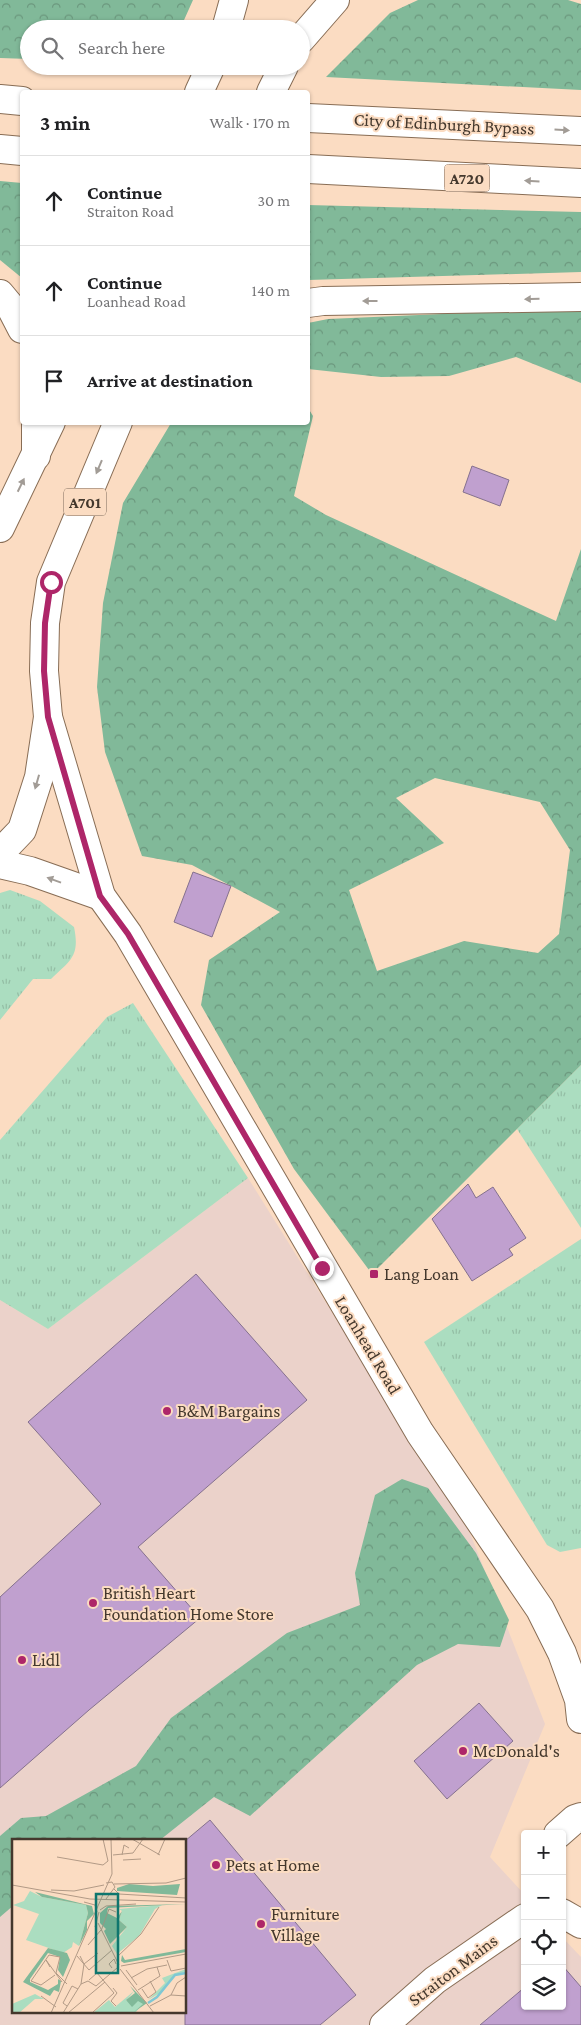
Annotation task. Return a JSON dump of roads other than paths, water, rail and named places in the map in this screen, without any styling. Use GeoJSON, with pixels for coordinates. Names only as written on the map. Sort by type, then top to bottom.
{"type":"FeatureCollection","features":[{"type":"Feature","properties":{"kind":"main road"},"geometry":{"type":"LineString","coordinates":[[228,20],[234,0]]}},
{"type":"Feature","properties":{"kind":"main road"},"geometry":{"type":"LineString","coordinates":[[310,28],[334,0]]}},
{"type":"Feature","properties":{"kind":"main road"},"geometry":{"type":"LineString","coordinates":[[200,90],[207,75]]}},
{"type":"Feature","properties":{"kind":"main road"},"geometry":{"type":"LineString","coordinates":[[272,90],[280,75]]}},
{"type":"Feature","properties":{"kind":"main road"},"geometry":{"type":"LineString","coordinates":[[0,99],[20,101]]}},
{"type":"Feature","properties":{"kind":"main road","name":"City of Edinburgh Bypass"},"geometry":{"type":"LineString","coordinates":[[310,118],[581,130]]}},
{"type":"Feature","properties":{"kind":"main road"},"geometry":{"type":"LineString","coordinates":[[0,149],[20,151]]}},
{"type":"Feature","properties":{"kind":"main road","name":"A720"},"geometry":{"type":"LineString","coordinates":[[310,169],[581,183]]}},
{"type":"Feature","properties":{"kind":"main road"},"geometry":{"type":"LineString","coordinates":[[0,294],[10,306],[20,325]]}},
{"type":"Feature","properties":{"kind":"main road"},"geometry":{"type":"LineString","coordinates":[[310,303],[581,297]]}},
{"type":"Feature","properties":{"kind":"main road"},"geometry":{"type":"LineString","coordinates":[[36,425],[36,456]]}},
{"type":"Feature","properties":{"kind":"main road"},"geometry":{"type":"LineString","coordinates":[[0,528],[50,425]]}},
{"type":"Feature","properties":{"kind":"main road","name":"A701"},"geometry":{"type":"LineString","coordinates":[[0,852],[22,830],[39,777],[48,717],[44,661],[45,623],[51,582],[117,425]]}},
{"type":"Feature","properties":{"kind":"main road","name":"Loanhead Road"},"geometry":{"type":"LineString","coordinates":[[48,717],[100,896],[128,934],[420,1433],[540,1609],[562,1653],[579,1700],[581,1718]]}},
{"type":"Feature","properties":{"kind":"main road"},"geometry":{"type":"LineString","coordinates":[[0,864],[30,871],[100,896]]}},
{"type":"Feature","properties":{"kind":"main road"},"geometry":{"type":"LineString","coordinates":[[563,1830],[575,1819],[581,1817]]}},
{"type":"Feature","properties":{"kind":"main road"},"geometry":{"type":"LineString","coordinates":[[566,1915],[581,1924]]}},
{"type":"Feature","properties":{"kind":"main road","name":"Straiton Mains"},"geometry":{"type":"LineString","coordinates":[[384,2025],[435,1980],[522,1920]]}},
{"type":"Feature","properties":{"kind":"place","name":"Lang Loan"},"geometry":{"type":"Point","coordinates":[374,1274]}},
{"type":"Feature","properties":{"kind":"place","name":"B&M Bargains"},"geometry":{"type":"Point","coordinates":[167,1411]}},
{"type":"Feature","properties":{"kind":"place","name":"British Heart Foundation Home Store"},"geometry":{"type":"Point","coordinates":[93,1603]}},
{"type":"Feature","properties":{"kind":"place","name":"Lidl"},"geometry":{"type":"Point","coordinates":[22,1660]}},
{"type":"Feature","properties":{"kind":"place","name":"McDonald's"},"geometry":{"type":"Point","coordinates":[463,1751]}},
{"type":"Feature","properties":{"kind":"place","name":"Pets at Home"},"geometry":{"type":"Point","coordinates":[216,1865]}},
{"type":"Feature","properties":{"kind":"place","name":"Furniture Village"},"geometry":{"type":"Point","coordinates":[261,1924]}}]}
